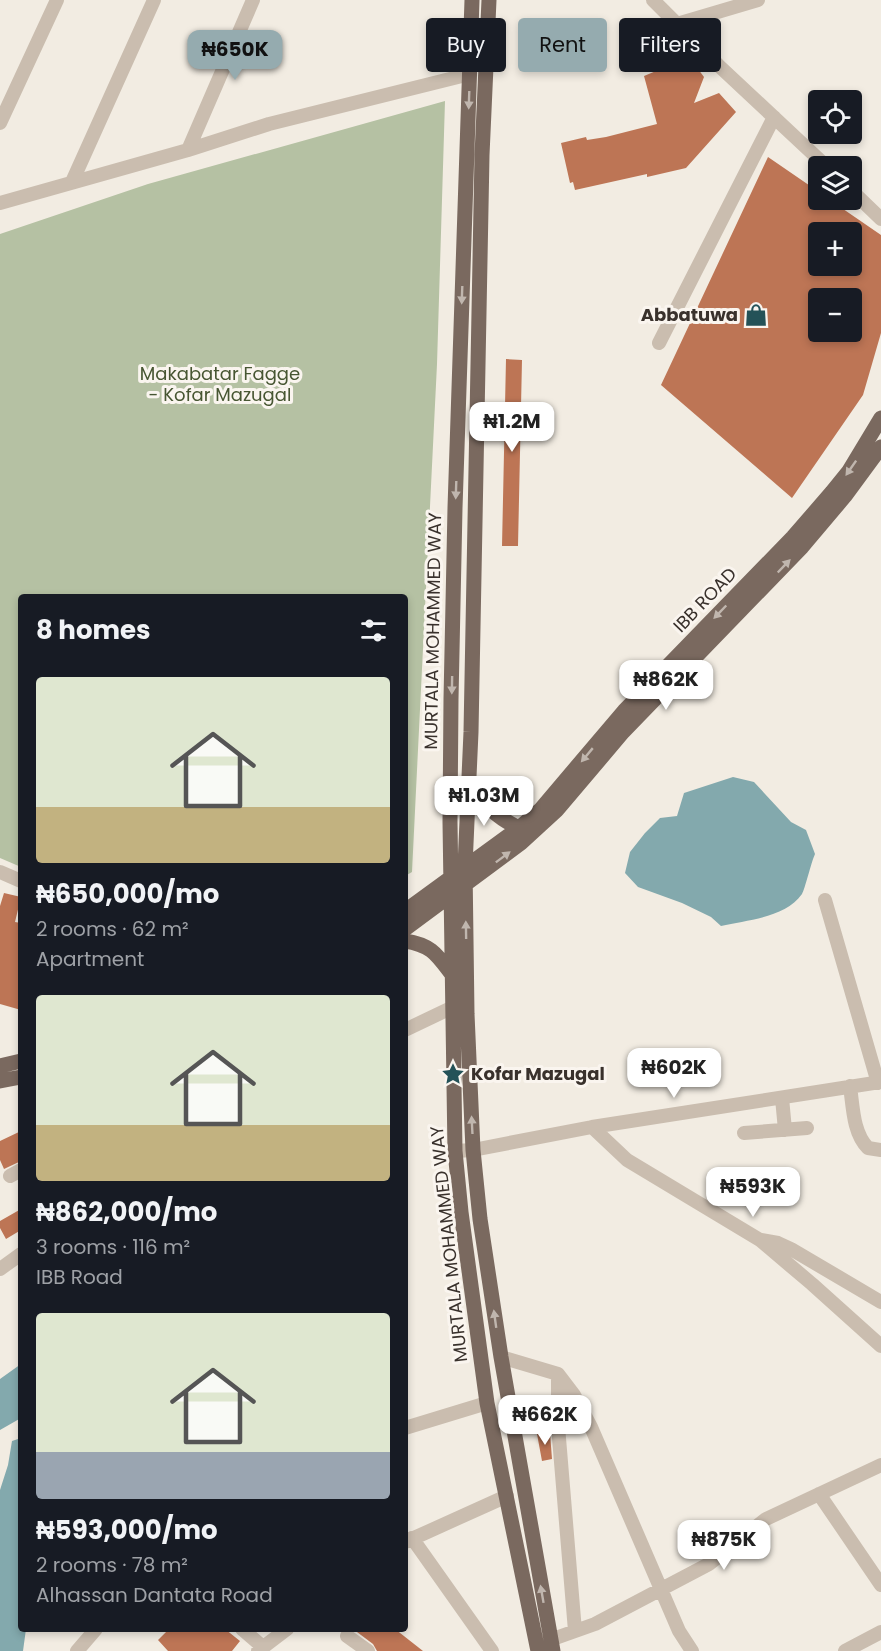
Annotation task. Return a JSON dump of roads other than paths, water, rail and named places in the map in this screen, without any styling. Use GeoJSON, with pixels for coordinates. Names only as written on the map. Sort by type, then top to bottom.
{"type":"FeatureCollection","features":[{"type":"Feature","properties":{"kind":"main road","name":"MURTALA MOHAMMED WAY"},"geometry":{"type":"LineString","coordinates":[[472,0],[451,699],[450,877],[456,1151],[463,1223],[488,1403],[538,1651]]}},
{"type":"Feature","properties":{"kind":"main road","name":"MURTALA MOHAMMED WAY"},"geometry":{"type":"LineString","coordinates":[[489,0],[482,155],[480,330],[465,866],[467,1014],[473,1150],[480,1219],[501,1357],[552,1646]]}},
{"type":"Feature","properties":{"kind":"main road"},"geometry":{"type":"LineString","coordinates":[[461,329],[480,330]]}},
{"type":"Feature","properties":{"kind":"main road","name":"IBB ROAD"},"geometry":{"type":"LineString","coordinates":[[408,909],[519,828],[561,786],[624,711],[808,519],[849,471],[881,418]]}},
{"type":"Feature","properties":{"kind":"main road","name":"IBB ROAD"},"geometry":{"type":"LineString","coordinates":[[408,926],[452,896],[521,843],[556,810],[631,724],[802,548],[845,496],[881,447]]}},
{"type":"Feature","properties":{"kind":"main road"},"geometry":{"type":"LineString","coordinates":[[469,784],[486,807],[499,818],[519,828]]}},
{"type":"Feature","properties":{"kind":"main road"},"geometry":{"type":"LineString","coordinates":[[408,942],[422,944],[431,949],[453,976]]}},
{"type":"Feature","properties":{"kind":"main road"},"geometry":{"type":"LineString","coordinates":[[0,1066],[18,1062]]}},
{"type":"Feature","properties":{"kind":"main road"},"geometry":{"type":"LineString","coordinates":[[0,1081],[18,1078]]}},
{"type":"Feature","properties":{"kind":"street"},"geometry":{"type":"LineString","coordinates":[[0,123],[57,0]]}},
{"type":"Feature","properties":{"kind":"street"},"geometry":{"type":"LineString","coordinates":[[72,182],[154,0]]}},
{"type":"Feature","properties":{"kind":"street"},"geometry":{"type":"LineString","coordinates":[[188,150],[253,0]]}},
{"type":"Feature","properties":{"kind":"street"},"geometry":{"type":"LineString","coordinates":[[653,0],[671,18]]}},
{"type":"Feature","properties":{"kind":"street"},"geometry":{"type":"LineString","coordinates":[[697,18],[758,0]]}},
{"type":"Feature","properties":{"kind":"street"},"geometry":{"type":"LineString","coordinates":[[721,66],[815,156]]}},
{"type":"Feature","properties":{"kind":"street"},"geometry":{"type":"LineString","coordinates":[[0,203],[188,150],[269,124],[470,74]]}},
{"type":"Feature","properties":{"kind":"street"},"geometry":{"type":"LineString","coordinates":[[659,343],[774,117]]}},
{"type":"Feature","properties":{"kind":"street"},"geometry":{"type":"LineString","coordinates":[[862,201],[881,219]]}},
{"type":"Feature","properties":{"kind":"street"},"geometry":{"type":"LineString","coordinates":[[0,872],[18,880]]}},
{"type":"Feature","properties":{"kind":"street"},"geometry":{"type":"LineString","coordinates":[[456,1151],[473,1150],[592,1127],[880,1083],[825,900]]}},
{"type":"Feature","properties":{"kind":"street"},"geometry":{"type":"LineString","coordinates":[[408,1026],[453,1007]]}},
{"type":"Feature","properties":{"kind":"street"},"geometry":{"type":"LineString","coordinates":[[850,1086],[861,1141],[868,1148],[881,1150]]}},
{"type":"Feature","properties":{"kind":"street"},"geometry":{"type":"LineString","coordinates":[[782,1098],[785,1130]]}},
{"type":"Feature","properties":{"kind":"street"},"geometry":{"type":"LineString","coordinates":[[592,1127],[627,1160],[759,1240],[881,1346]]}},
{"type":"Feature","properties":{"kind":"street"},"geometry":{"type":"LineString","coordinates":[[744,1133],[807,1128]]}},
{"type":"Feature","properties":{"kind":"street"},"geometry":{"type":"LineString","coordinates":[[759,1240],[778,1243],[791,1249],[881,1302]]}},
{"type":"Feature","properties":{"kind":"street"},"geometry":{"type":"LineString","coordinates":[[0,1269],[18,1256]]}},
{"type":"Feature","properties":{"kind":"street"},"geometry":{"type":"LineString","coordinates":[[501,1357],[558,1374],[574,1395],[591,1427],[679,1630],[692,1651]]}},
{"type":"Feature","properties":{"kind":"street"},"geometry":{"type":"LineString","coordinates":[[558,1374],[558,1426],[575,1631]]}},
{"type":"Feature","properties":{"kind":"street"},"geometry":{"type":"LineString","coordinates":[[408,1427],[488,1403]]}},
{"type":"Feature","properties":{"kind":"street"},"geometry":{"type":"LineString","coordinates":[[552,1646],[575,1631],[595,1624],[709,1564],[766,1519],[881,1465]]}},
{"type":"Feature","properties":{"kind":"street"},"geometry":{"type":"LineString","coordinates":[[819,1494],[881,1585]]}},
{"type":"Feature","properties":{"kind":"street"},"geometry":{"type":"LineString","coordinates":[[492,1651],[409,1540],[507,1496]]}},
{"type":"Feature","properties":{"kind":"street"},"geometry":{"type":"LineString","coordinates":[[77,1651],[93,1632]]}},
{"type":"Feature","properties":{"kind":"street"},"geometry":{"type":"LineString","coordinates":[[245,1632],[261,1649],[283,1632]]}},
{"type":"Feature","properties":{"kind":"street"},"geometry":{"type":"LineString","coordinates":[[845,1651],[881,1632]]}},
{"type":"Feature","properties":{"kind":"street"},"geometry":{"type":"LineString","coordinates":[[347,1636],[368,1651]]}},
{"type":"Feature","properties":{"kind":"water"},"geometry":{"type":"Polygon","coordinates":[[[733,777],[754,782],[791,822],[806,830],[815,854],[802,894],[795,902],[765,917],[721,926],[711,917],[682,903],[638,887],[625,873],[630,852],[660,818],[677,816],[684,793],[733,777]]]}},
{"type":"Feature","properties":{"kind":"water"},"geometry":{"type":"Polygon","coordinates":[[[18,1366],[18,1420],[0,1430],[0,1379],[18,1366]]]}},
{"type":"Feature","properties":{"kind":"water"},"geometry":{"type":"Polygon","coordinates":[[[18,1439],[18,1632],[26,1632],[23,1651],[0,1651],[0,1490],[8,1465],[12,1441],[18,1439]]]}},
{"type":"Feature","properties":{"kind":"place","name":"Abbatuwa"},"geometry":{"type":"Point","coordinates":[756,315]}},
{"type":"Feature","properties":{"kind":"place","name":"Kofar Mazugal"},"geometry":{"type":"Point","coordinates":[453,1074]}},
{"type":"Feature","properties":{"kind":"park label","name":"Makabatar Fagge - Kofar Mazugal"},"geometry":{"type":"Point","coordinates":[220,384]}}]}
